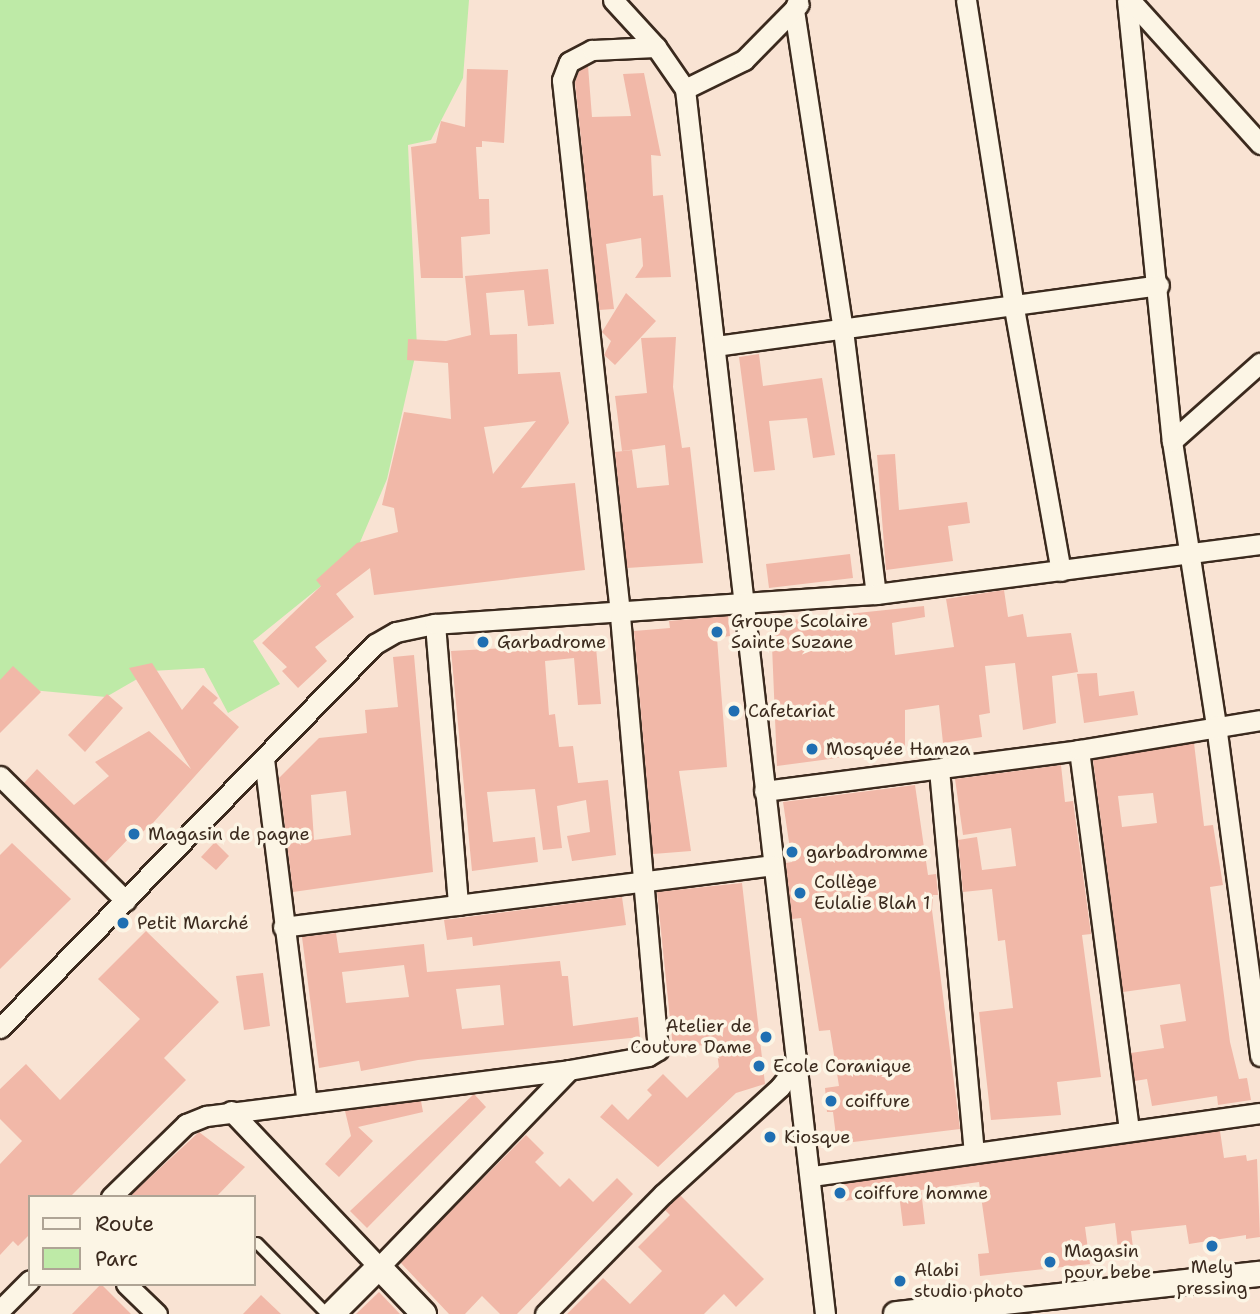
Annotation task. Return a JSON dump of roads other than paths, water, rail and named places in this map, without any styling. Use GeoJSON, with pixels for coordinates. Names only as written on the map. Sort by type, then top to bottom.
{"type":"FeatureCollection","features":[{"type":"Feature","properties":{"kind":"street"},"geometry":{"type":"LineString","coordinates":[[613,0],[656,47],[685,89],[747,603],[772,865],[812,1176],[825,1314]]}},
{"type":"Feature","properties":{"kind":"street"},"geometry":{"type":"LineString","coordinates":[[966,0],[1014,308],[1061,571]]}},
{"type":"Feature","properties":{"kind":"street"},"geometry":{"type":"LineString","coordinates":[[1128,0],[1260,144]]}},
{"type":"Feature","properties":{"kind":"street"},"geometry":{"type":"LineString","coordinates":[[1128,0],[1159,285],[1172,441],[1216,725],[1260,1056]]}},
{"type":"Feature","properties":{"kind":"street"},"geometry":{"type":"LineString","coordinates":[[685,89],[744,60],[798,3]]}},
{"type":"Feature","properties":{"kind":"street"},"geometry":{"type":"LineString","coordinates":[[798,3],[876,594]]}},
{"type":"Feature","properties":{"kind":"street"},"geometry":{"type":"LineString","coordinates":[[113,1195],[186,1124],[231,1111],[569,1070],[658,1050],[620,613],[562,80],[569,62],[592,50],[656,47]]}},
{"type":"Feature","properties":{"kind":"street"},"geometry":{"type":"LineString","coordinates":[[715,346],[1014,308],[1159,285]]}},
{"type":"Feature","properties":{"kind":"street"},"geometry":{"type":"LineString","coordinates":[[1172,441],[1260,363]]}},
{"type":"Feature","properties":{"kind":"street"},"geometry":{"type":"LineString","coordinates":[[0,1028],[375,644],[396,632],[435,624],[876,594],[1260,544]]}},
{"type":"Feature","properties":{"kind":"street"},"geometry":{"type":"LineString","coordinates":[[435,624],[458,905]]}},
{"type":"Feature","properties":{"kind":"street"},"geometry":{"type":"LineString","coordinates":[[764,791],[1079,750],[1216,725],[1260,720]]}},
{"type":"Feature","properties":{"kind":"street"},"geometry":{"type":"LineString","coordinates":[[1079,750],[1129,1129]]}},
{"type":"Feature","properties":{"kind":"street"},"geometry":{"type":"LineString","coordinates":[[264,759],[307,1102]]}},
{"type":"Feature","properties":{"kind":"street"},"geometry":{"type":"LineString","coordinates":[[939,769],[974,1152]]}},
{"type":"Feature","properties":{"kind":"street"},"geometry":{"type":"LineString","coordinates":[[0,776],[126,901]]}},
{"type":"Feature","properties":{"kind":"street"},"geometry":{"type":"LineString","coordinates":[[283,927],[772,865]]}},
{"type":"Feature","properties":{"kind":"street"},"geometry":{"type":"LineString","coordinates":[[545,1314],[663,1194],[780,1087],[798,1064]]}},
{"type":"Feature","properties":{"kind":"street"},"geometry":{"type":"LineString","coordinates":[[330,1314],[379,1267],[569,1070]]}},
{"type":"Feature","properties":{"kind":"street"},"geometry":{"type":"LineString","coordinates":[[231,1111],[424,1314]]}},
{"type":"Feature","properties":{"kind":"street"},"geometry":{"type":"LineString","coordinates":[[812,1176],[1129,1129],[1260,1113]]}},
{"type":"Feature","properties":{"kind":"street"},"geometry":{"type":"LineString","coordinates":[[896,1314],[1260,1274]]}},
{"type":"Feature","properties":{"kind":"street"},"geometry":{"type":"LineString","coordinates":[[0,1310],[28,1282]]}},
{"type":"Feature","properties":{"kind":"street"},"geometry":{"type":"LineString","coordinates":[[128,1286],[157,1314]]}},
{"type":"Feature","properties":{"kind":"lane"},"geometry":{"type":"LineString","coordinates":[[257,1243],[330,1314]]}},
{"type":"Feature","properties":{"kind":"place","name":"Groupe Scolaire Sainte Suzane"},"geometry":{"type":"Point","coordinates":[717,632]}},
{"type":"Feature","properties":{"kind":"place","name":"Garbadrome"},"geometry":{"type":"Point","coordinates":[483,642]}},
{"type":"Feature","properties":{"kind":"place","name":"Cafetariat"},"geometry":{"type":"Point","coordinates":[734,711]}},
{"type":"Feature","properties":{"kind":"place","name":"Mosquée Hamza"},"geometry":{"type":"Point","coordinates":[812,749]}},
{"type":"Feature","properties":{"kind":"place","name":"Magasin de pagne"},"geometry":{"type":"Point","coordinates":[134,834]}},
{"type":"Feature","properties":{"kind":"place","name":"garbadromme"},"geometry":{"type":"Point","coordinates":[792,852]}},
{"type":"Feature","properties":{"kind":"place","name":"Collège Eulalie Blah 1"},"geometry":{"type":"Point","coordinates":[800,893]}},
{"type":"Feature","properties":{"kind":"place","name":"Petit Marché"},"geometry":{"type":"Point","coordinates":[123,923]}},
{"type":"Feature","properties":{"kind":"place","name":"Atelier de Couture Dame"},"geometry":{"type":"Point","coordinates":[766,1037]}},
{"type":"Feature","properties":{"kind":"place","name":"Ecole Coranique"},"geometry":{"type":"Point","coordinates":[759,1066]}},
{"type":"Feature","properties":{"kind":"place","name":"coiffure"},"geometry":{"type":"Point","coordinates":[831,1101]}},
{"type":"Feature","properties":{"kind":"place","name":"Kiosque"},"geometry":{"type":"Point","coordinates":[770,1137]}},
{"type":"Feature","properties":{"kind":"place","name":"coiffure homme"},"geometry":{"type":"Point","coordinates":[840,1193]}},
{"type":"Feature","properties":{"kind":"place","name":"Mely pressing"},"geometry":{"type":"Point","coordinates":[1212,1246]}},
{"type":"Feature","properties":{"kind":"place","name":"Magasin pour bebe"},"geometry":{"type":"Point","coordinates":[1050,1262]}},
{"type":"Feature","properties":{"kind":"place","name":"Alabi studio photo"},"geometry":{"type":"Point","coordinates":[900,1281]}}]}
